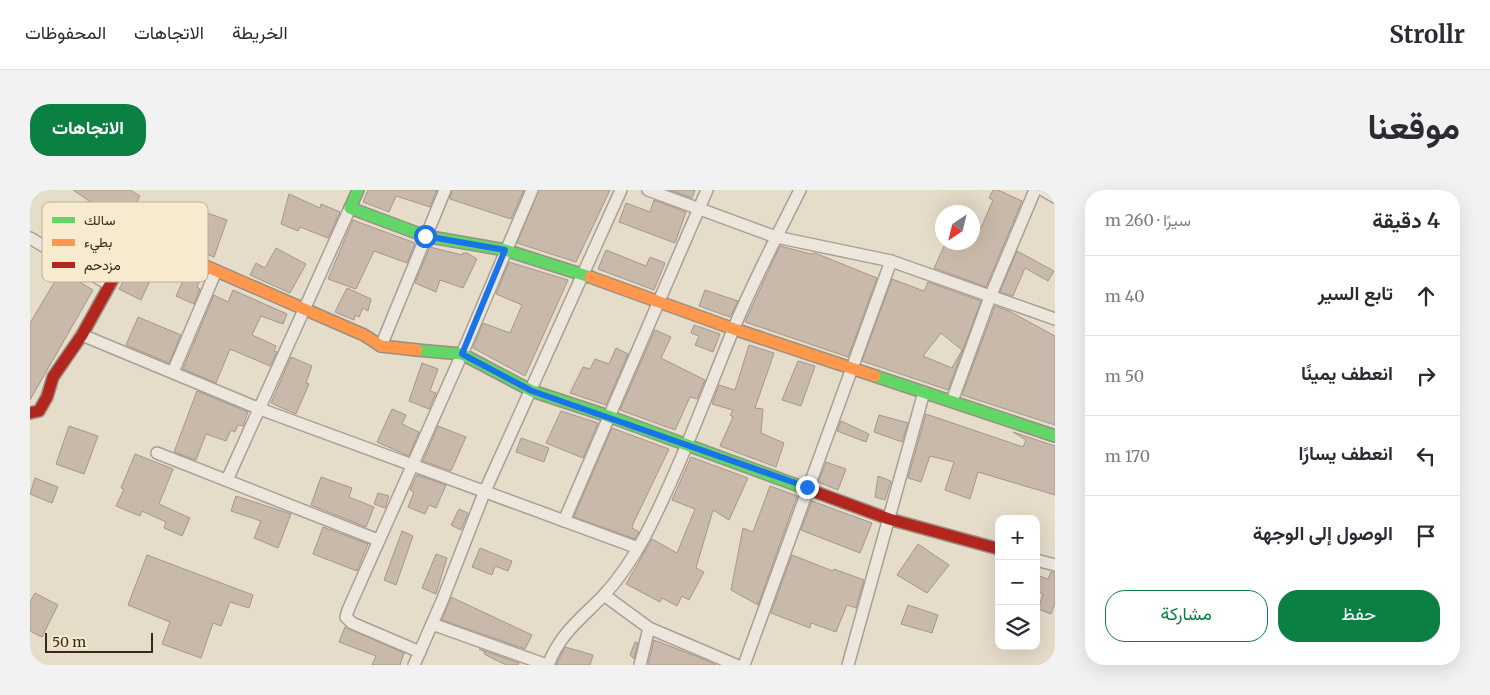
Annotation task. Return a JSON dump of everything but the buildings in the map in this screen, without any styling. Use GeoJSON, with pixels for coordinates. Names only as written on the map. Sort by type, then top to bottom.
{"type":"FeatureCollection","features":[{"type":"Feature","properties":{"kind":"street"},"geometry":{"type":"LineString","coordinates":[[227,480],[358,190]]}},
{"type":"Feature","properties":{"kind":"street"},"geometry":{"type":"LineString","coordinates":[[380,346],[444,190]]}},
{"type":"Feature","properties":{"kind":"street"},"geometry":{"type":"LineString","coordinates":[[420,652],[352,623],[346,617],[532,190]]}},
{"type":"Feature","properties":{"kind":"street"},"geometry":{"type":"LineString","coordinates":[[414,665],[484,493],[532,391],[621,190]]}},
{"type":"Feature","properties":{"kind":"street"},"geometry":{"type":"LineString","coordinates":[[648,190],[776,237],[891,261],[1055,319]]}},
{"type":"Feature","properties":{"kind":"street"},"geometry":{"type":"LineString","coordinates":[[564,521],[707,190]]}},
{"type":"Feature","properties":{"kind":"street"},"geometry":{"type":"LineString","coordinates":[[432,624],[547,665],[559,642],[572,624],[604,595],[638,548],[687,444],[734,328],[800,190]]}},
{"type":"Feature","properties":{"kind":"street"},"geometry":{"type":"LineString","coordinates":[[952,401],[990,297],[1035,190]]}},
{"type":"Feature","properties":{"kind":"street"},"geometry":{"type":"LineString","coordinates":[[1043,190],[1055,197]]}},
{"type":"Feature","properties":{"kind":"street"},"geometry":{"type":"LineString","coordinates":[[350,208],[425,236],[505,250],[584,274],[734,328],[1055,436]]}},
{"type":"Feature","properties":{"kind":"street"},"geometry":{"type":"LineString","coordinates":[[30,238],[42,245]]}},
{"type":"Feature","properties":{"kind":"street"},"geometry":{"type":"LineString","coordinates":[[744,665],[807,487],[891,261]]}},
{"type":"Feature","properties":{"kind":"street"},"geometry":{"type":"LineString","coordinates":[[208,267],[364,335],[380,346],[462,354],[532,391],[807,487],[889,519],[995,548]]}},
{"type":"Feature","properties":{"kind":"street"},"geometry":{"type":"LineString","coordinates":[[173,372],[216,271]]}},
{"type":"Feature","properties":{"kind":"street"},"geometry":{"type":"LineString","coordinates":[[105,282],[110,285]]}},
{"type":"Feature","properties":{"kind":"street"},"geometry":{"type":"LineString","coordinates":[[30,413],[39,411],[47,397],[53,377],[82,335],[112,282]]}},
{"type":"Feature","properties":{"kind":"street"},"geometry":{"type":"LineString","coordinates":[[82,335],[260,408],[484,493],[638,548]]}},
{"type":"Feature","properties":{"kind":"street"},"geometry":{"type":"LineString","coordinates":[[848,665],[924,392]]}},
{"type":"Feature","properties":{"kind":"street"},"geometry":{"type":"LineString","coordinates":[[157,453],[378,540]]}},
{"type":"Feature","properties":{"kind":"street"},"geometry":{"type":"LineString","coordinates":[[1040,561],[1055,565]]}},
{"type":"Feature","properties":{"kind":"street"},"geometry":{"type":"LineString","coordinates":[[604,595],[649,628],[736,665]]}},
{"type":"Feature","properties":{"kind":"street"},"geometry":{"type":"LineString","coordinates":[[640,665],[649,628]]}},
{"type":"Feature","properties":{"kind":"traffic: fast"},"geometry":{"type":"LineString","coordinates":[[358,190],[350,208],[425,236],[505,250],[590,277]]}},
{"type":"Feature","properties":{"kind":"traffic: fast"},"geometry":{"type":"LineString","coordinates":[[417,350],[462,354],[532,391],[608,416],[810,490]]}},
{"type":"Feature","properties":{"kind":"traffic: fast"},"geometry":{"type":"LineString","coordinates":[[875,376],[1055,436]]}},
{"type":"Feature","properties":{"kind":"traffic: slow"},"geometry":{"type":"LineString","coordinates":[[208,267],[364,335],[381,346],[417,350]]}},
{"type":"Feature","properties":{"kind":"traffic: slow"},"geometry":{"type":"LineString","coordinates":[[590,277],[734,329],[875,376]]}},
{"type":"Feature","properties":{"kind":"traffic: jam"},"geometry":{"type":"LineString","coordinates":[[30,413],[39,411],[47,397],[53,377],[82,335],[111,282]]}},
{"type":"Feature","properties":{"kind":"traffic: jam"},"geometry":{"type":"LineString","coordinates":[[810,490],[889,519],[995,548]]}},
{"type":"Feature","properties":{"kind":"route"},"geometry":{"type":"LineString","coordinates":[[425,236],[505,250],[462,354],[532,391],[807,487]]}}]}
